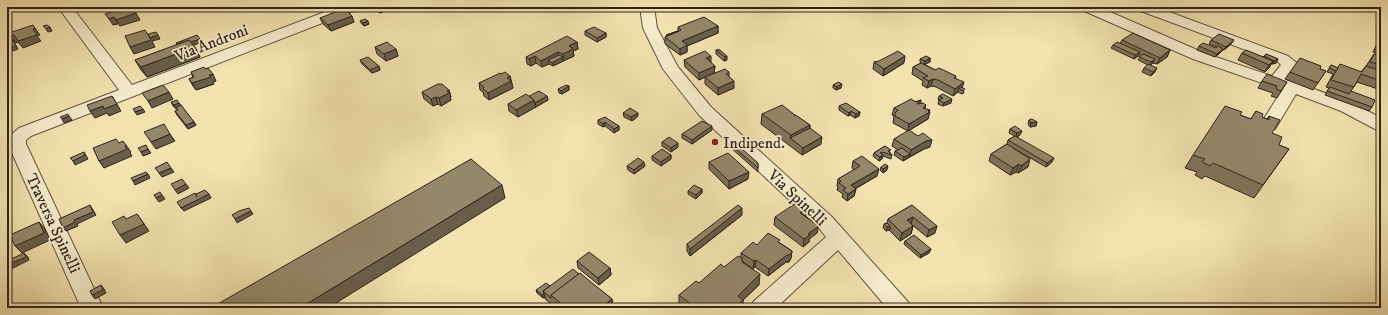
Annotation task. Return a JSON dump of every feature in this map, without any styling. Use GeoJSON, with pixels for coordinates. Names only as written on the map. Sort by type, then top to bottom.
{"type":"FeatureCollection","features":[{"type":"Feature","properties":{"kind":"street"},"geometry":{"type":"LineString","coordinates":[[65,7],[129,92]]}},
{"type":"Feature","properties":{"kind":"street","name":"Via Androni"},"geometry":{"type":"LineString","coordinates":[[129,92],[149,86],[351,7]]}},
{"type":"Feature","properties":{"kind":"street","name":"Via Spinelli"},"geometry":{"type":"LineString","coordinates":[[647,7],[650,28],[671,69],[705,111],[826,222],[900,308]]}},
{"type":"Feature","properties":{"kind":"street"},"geometry":{"type":"LineString","coordinates":[[1087,7],[1184,50],[1236,70],[1284,84],[1362,114],[1381,125]]}},
{"type":"Feature","properties":{"kind":"street"},"geometry":{"type":"LineString","coordinates":[[1143,7],[1283,59],[1290,64],[1269,125]]}},
{"type":"Feature","properties":{"kind":"street","name":"Traversa Spinelli"},"geometry":{"type":"LineString","coordinates":[[92,308],[17,144],[17,140],[19,136],[25,132],[129,92]]}},
{"type":"Feature","properties":{"kind":"street"},"geometry":{"type":"LineString","coordinates":[[761,308],[839,237]]}},
{"type":"Feature","properties":{"kind":"building"},"geometry":{"type":"Polygon","coordinates":[[[126,7],[132,7],[136,13],[116,20],[114,17],[109,19],[105,14],[126,7]]]}},
{"type":"Feature","properties":{"kind":"building"},"geometry":{"type":"Polygon","coordinates":[[[345,8],[352,16],[328,25],[320,18],[345,8]]]}},
{"type":"Feature","properties":{"kind":"building"},"geometry":{"type":"Polygon","coordinates":[[[704,17],[718,26],[682,41],[687,45],[680,49],[665,37],[681,30],[678,27],[704,17]]]}},
{"type":"Feature","properties":{"kind":"building"},"geometry":{"type":"Polygon","coordinates":[[[365,19],[368,21],[363,23],[360,21],[365,19]]]}},
{"type":"Feature","properties":{"kind":"building"},"geometry":{"type":"Polygon","coordinates":[[[33,25],[35,28],[33,29],[37,35],[18,41],[14,35],[11,36],[9,33],[33,25]]]}},
{"type":"Feature","properties":{"kind":"building"},"geometry":{"type":"Polygon","coordinates":[[[47,25],[50,27],[46,29],[43,26],[47,25]]]}},
{"type":"Feature","properties":{"kind":"building"},"geometry":{"type":"Polygon","coordinates":[[[594,27],[606,33],[597,38],[585,31],[594,27]]]}},
{"type":"Feature","properties":{"kind":"building"},"geometry":{"type":"Polygon","coordinates":[[[145,30],[151,40],[130,47],[125,36],[145,30]]]}},
{"type":"Feature","properties":{"kind":"building"},"geometry":{"type":"Polygon","coordinates":[[[156,32],[158,35],[150,38],[148,34],[156,32]]]}},
{"type":"Feature","properties":{"kind":"building"},"geometry":{"type":"Polygon","coordinates":[[[1133,33],[1170,50],[1160,58],[1122,40],[1133,33]]]}},
{"type":"Feature","properties":{"kind":"building"},"geometry":{"type":"Polygon","coordinates":[[[1219,34],[1234,40],[1226,47],[1211,40],[1219,34]]]}},
{"type":"Feature","properties":{"kind":"building"},"geometry":{"type":"Polygon","coordinates":[[[197,35],[200,39],[191,42],[189,40],[176,43],[197,35]]]}},
{"type":"Feature","properties":{"kind":"building"},"geometry":{"type":"Polygon","coordinates":[[[567,36],[577,42],[569,46],[573,49],[563,54],[558,52],[541,61],[535,56],[529,59],[526,57],[567,36]]]}},
{"type":"Feature","properties":{"kind":"building"},"geometry":{"type":"Polygon","coordinates":[[[1381,39],[1381,46],[1378,45],[1381,39]]]}},
{"type":"Feature","properties":{"kind":"building"},"geometry":{"type":"Polygon","coordinates":[[[13,40],[16,46],[7,49],[7,42],[13,40]]]}},
{"type":"Feature","properties":{"kind":"building"},"geometry":{"type":"Polygon","coordinates":[[[189,40],[195,47],[141,67],[135,60],[189,40]]]}},
{"type":"Feature","properties":{"kind":"building"},"geometry":{"type":"Polygon","coordinates":[[[387,42],[396,49],[384,54],[375,47],[387,42]]]}},
{"type":"Feature","properties":{"kind":"building"},"geometry":{"type":"Polygon","coordinates":[[[1117,42],[1140,52],[1135,55],[1113,45],[1117,42]]]}},
{"type":"Feature","properties":{"kind":"building"},"geometry":{"type":"Polygon","coordinates":[[[1203,43],[1216,48],[1218,46],[1223,49],[1217,54],[1199,46],[1203,43]]]}},
{"type":"Feature","properties":{"kind":"building"},"geometry":{"type":"Polygon","coordinates":[[[716,50],[720,50],[727,56],[725,57],[716,50]]]}},
{"type":"Feature","properties":{"kind":"building"},"geometry":{"type":"Polygon","coordinates":[[[1246,50],[1273,61],[1269,65],[1242,53],[1246,50]]]}},
{"type":"Feature","properties":{"kind":"building"},"geometry":{"type":"Polygon","coordinates":[[[705,51],[711,56],[706,58],[715,66],[699,73],[684,60],[705,51]]]}},
{"type":"Feature","properties":{"kind":"building"},"geometry":{"type":"Polygon","coordinates":[[[898,51],[905,56],[884,69],[874,62],[879,61],[898,51]]]}},
{"type":"Feature","properties":{"kind":"building"},"geometry":{"type":"Polygon","coordinates":[[[1143,54],[1155,59],[1151,62],[1139,57],[1143,54]]]}},
{"type":"Feature","properties":{"kind":"building"},"geometry":{"type":"Polygon","coordinates":[[[1266,54],[1278,59],[1274,61],[1264,56],[1266,54]]]}},
{"type":"Feature","properties":{"kind":"building"},"geometry":{"type":"Polygon","coordinates":[[[1374,54],[1381,56],[1381,65],[1370,62],[1374,54]]]}},
{"type":"Feature","properties":{"kind":"building"},"geometry":{"type":"Polygon","coordinates":[[[559,55],[563,57],[552,63],[548,60],[559,55]]]}},
{"type":"Feature","properties":{"kind":"building"},"geometry":{"type":"Polygon","coordinates":[[[926,56],[930,58],[925,61],[920,59],[926,56]]]}},
{"type":"Feature","properties":{"kind":"building"},"geometry":{"type":"Polygon","coordinates":[[[368,57],[379,66],[370,70],[360,60],[368,57]]]}},
{"type":"Feature","properties":{"kind":"building"},"geometry":{"type":"Polygon","coordinates":[[[1300,58],[1321,66],[1320,69],[1326,71],[1318,83],[1290,72],[1300,58]]]}},
{"type":"Feature","properties":{"kind":"building"},"geometry":{"type":"Polygon","coordinates":[[[921,63],[935,70],[939,68],[956,76],[954,78],[964,82],[955,89],[938,80],[933,79],[929,81],[923,78],[928,76],[913,67],[921,63]]]}},
{"type":"Feature","properties":{"kind":"building"},"geometry":{"type":"Polygon","coordinates":[[[1148,64],[1157,68],[1153,72],[1144,68],[1148,64]]]}},
{"type":"Feature","properties":{"kind":"building"},"geometry":{"type":"Polygon","coordinates":[[[1340,64],[1362,72],[1366,66],[1381,71],[1381,81],[1361,74],[1354,87],[1331,80],[1340,64]]]}},
{"type":"Feature","properties":{"kind":"building"},"geometry":{"type":"Polygon","coordinates":[[[1331,65],[1338,68],[1336,71],[1329,68],[1331,65]]]}},
{"type":"Feature","properties":{"kind":"building"},"geometry":{"type":"Polygon","coordinates":[[[204,67],[205,69],[208,68],[213,74],[209,75],[211,77],[192,83],[189,79],[194,77],[191,72],[204,67]]]}},
{"type":"Feature","properties":{"kind":"building"},"geometry":{"type":"Polygon","coordinates":[[[725,69],[729,72],[726,74],[734,81],[718,88],[705,77],[725,69]]]}},
{"type":"Feature","properties":{"kind":"building"},"geometry":{"type":"Polygon","coordinates":[[[505,72],[510,76],[507,78],[511,81],[488,93],[479,83],[500,73],[505,72]]]}},
{"type":"Feature","properties":{"kind":"building"},"geometry":{"type":"Polygon","coordinates":[[[1267,74],[1287,82],[1281,91],[1276,89],[1277,86],[1262,81],[1267,74]]]}},
{"type":"Feature","properties":{"kind":"building"},"geometry":{"type":"Polygon","coordinates":[[[838,82],[842,84],[837,87],[833,85],[838,82]]]}},
{"type":"Feature","properties":{"kind":"building"},"geometry":{"type":"Polygon","coordinates":[[[438,84],[442,84],[449,90],[447,91],[449,93],[439,98],[436,97],[431,99],[422,92],[438,84]]]}},
{"type":"Feature","properties":{"kind":"building"},"geometry":{"type":"Polygon","coordinates":[[[163,85],[169,92],[148,101],[142,93],[163,85]]]}},
{"type":"Feature","properties":{"kind":"building"},"geometry":{"type":"Polygon","coordinates":[[[566,85],[569,86],[561,91],[558,89],[566,85]]]}},
{"type":"Feature","properties":{"kind":"building"},"geometry":{"type":"Polygon","coordinates":[[[961,87],[965,89],[963,91],[959,88],[961,87]]]}},
{"type":"Feature","properties":{"kind":"building"},"geometry":{"type":"Polygon","coordinates":[[[1330,87],[1349,94],[1351,91],[1375,100],[1372,107],[1327,91],[1330,87]]]}},
{"type":"Feature","properties":{"kind":"building"},"geometry":{"type":"Polygon","coordinates":[[[539,91],[547,96],[535,103],[529,96],[539,91]]]}},
{"type":"Feature","properties":{"kind":"building"},"geometry":{"type":"Polygon","coordinates":[[[526,94],[534,100],[516,110],[508,104],[526,94]]]}},
{"type":"Feature","properties":{"kind":"building"},"geometry":{"type":"Polygon","coordinates":[[[943,94],[952,99],[944,103],[939,100],[943,98],[939,96],[943,94]]]}},
{"type":"Feature","properties":{"kind":"building"},"geometry":{"type":"Polygon","coordinates":[[[112,96],[117,104],[104,109],[103,106],[90,111],[87,105],[112,96]]]}},
{"type":"Feature","properties":{"kind":"building"},"geometry":{"type":"Polygon","coordinates":[[[911,99],[916,102],[921,100],[917,104],[923,103],[926,105],[923,108],[930,110],[928,111],[930,112],[909,124],[895,116],[895,113],[898,110],[894,108],[911,99]]]}},
{"type":"Feature","properties":{"kind":"building"},"geometry":{"type":"Polygon","coordinates":[[[177,100],[179,103],[174,105],[171,102],[177,100]]]}},
{"type":"Feature","properties":{"kind":"building"},"geometry":{"type":"Polygon","coordinates":[[[846,103],[860,112],[856,114],[851,111],[849,113],[839,106],[846,103]]]}},
{"type":"Feature","properties":{"kind":"building"},"geometry":{"type":"Polygon","coordinates":[[[181,105],[194,122],[186,125],[175,111],[178,110],[176,108],[181,105]]]}},
{"type":"Feature","properties":{"kind":"building"},"geometry":{"type":"Polygon","coordinates":[[[782,105],[810,125],[791,135],[762,114],[782,105]]]}},
{"type":"Feature","properties":{"kind":"building"},"geometry":{"type":"Polygon","coordinates":[[[140,106],[143,109],[135,112],[133,109],[140,106]]]}},
{"type":"Feature","properties":{"kind":"building"},"geometry":{"type":"Polygon","coordinates":[[[1225,106],[1242,112],[1240,115],[1251,119],[1256,111],[1263,114],[1262,117],[1269,120],[1269,116],[1280,120],[1272,133],[1282,137],[1279,145],[1289,149],[1263,185],[1213,163],[1210,166],[1202,162],[1205,159],[1193,155],[1225,106]]]}},
{"type":"Feature","properties":{"kind":"building"},"geometry":{"type":"Polygon","coordinates":[[[630,108],[638,113],[631,117],[623,113],[630,108]]]}},
{"type":"Feature","properties":{"kind":"building"},"geometry":{"type":"Polygon","coordinates":[[[68,114],[69,116],[62,119],[60,117],[68,114]]]}},
{"type":"Feature","properties":{"kind":"building"},"geometry":{"type":"Polygon","coordinates":[[[605,117],[619,126],[614,129],[605,122],[603,124],[598,120],[605,117]]]}},
{"type":"Feature","properties":{"kind":"building"},"geometry":{"type":"Polygon","coordinates":[[[1032,119],[1037,122],[1031,123],[1029,120],[1032,119]]]}},
{"type":"Feature","properties":{"kind":"building"},"geometry":{"type":"Polygon","coordinates":[[[702,121],[712,126],[692,140],[682,134],[702,121]]]}},
{"type":"Feature","properties":{"kind":"building"},"geometry":{"type":"Polygon","coordinates":[[[164,124],[170,134],[151,142],[144,132],[164,124]]]}},
{"type":"Feature","properties":{"kind":"building"},"geometry":{"type":"Polygon","coordinates":[[[1015,126],[1022,131],[1017,133],[1010,129],[1015,126]]]}},
{"type":"Feature","properties":{"kind":"building"},"geometry":{"type":"Polygon","coordinates":[[[810,128],[822,137],[803,148],[790,138],[810,128]]]}},
{"type":"Feature","properties":{"kind":"building"},"geometry":{"type":"Polygon","coordinates":[[[909,130],[918,136],[923,133],[932,140],[926,141],[911,150],[894,139],[909,130]]]}},
{"type":"Feature","properties":{"kind":"building"},"geometry":{"type":"Polygon","coordinates":[[[1015,136],[1054,158],[1047,163],[1008,140],[1015,136]]]}},
{"type":"Feature","properties":{"kind":"building"},"geometry":{"type":"Polygon","coordinates":[[[669,137],[678,143],[671,148],[662,142],[669,137]]]}},
{"type":"Feature","properties":{"kind":"building"},"geometry":{"type":"Polygon","coordinates":[[[116,139],[119,143],[123,141],[127,149],[99,161],[93,148],[116,139]]]}},
{"type":"Feature","properties":{"kind":"building"},"geometry":{"type":"Polygon","coordinates":[[[733,141],[758,163],[758,168],[730,144],[733,141]]]}},
{"type":"Feature","properties":{"kind":"building"},"geometry":{"type":"Polygon","coordinates":[[[1007,144],[1030,159],[1021,166],[1019,164],[1013,168],[991,154],[1007,144]]]}},
{"type":"Feature","properties":{"kind":"building"},"geometry":{"type":"Polygon","coordinates":[[[146,145],[148,149],[141,152],[138,148],[146,145]]]}},
{"type":"Feature","properties":{"kind":"building"},"geometry":{"type":"Polygon","coordinates":[[[885,146],[891,150],[888,151],[892,155],[882,152],[880,153],[883,155],[880,157],[874,153],[885,146]]]}},
{"type":"Feature","properties":{"kind":"building"},"geometry":{"type":"Polygon","coordinates":[[[902,148],[910,154],[904,157],[895,151],[902,148]]]}},
{"type":"Feature","properties":{"kind":"building"},"geometry":{"type":"Polygon","coordinates":[[[662,149],[671,155],[661,162],[652,156],[662,149]]]}},
{"type":"Feature","properties":{"kind":"building"},"geometry":{"type":"Polygon","coordinates":[[[84,152],[85,155],[73,161],[70,158],[84,152]]]}},
{"type":"Feature","properties":{"kind":"building"},"geometry":{"type":"Polygon","coordinates":[[[728,153],[749,172],[729,181],[709,162],[728,153]]]}},
{"type":"Feature","properties":{"kind":"building"},"geometry":{"type":"Polygon","coordinates":[[[862,156],[879,169],[851,185],[856,189],[848,194],[843,190],[846,188],[839,183],[841,181],[838,179],[860,166],[853,161],[862,156]]]}},
{"type":"Feature","properties":{"kind":"building"},"geometry":{"type":"Polygon","coordinates":[[[638,158],[644,162],[634,170],[627,166],[638,158]]]}},
{"type":"Feature","properties":{"kind":"building"},"geometry":{"type":"Polygon","coordinates":[[[471,159],[502,185],[300,308],[218,308],[216,305],[471,159]]]}},
{"type":"Feature","properties":{"kind":"building"},"geometry":{"type":"Polygon","coordinates":[[[167,162],[171,168],[159,173],[155,168],[167,162]]]}},
{"type":"Feature","properties":{"kind":"building"},"geometry":{"type":"Polygon","coordinates":[[[885,164],[888,166],[883,169],[881,167],[885,164]]]}},
{"type":"Feature","properties":{"kind":"building"},"geometry":{"type":"Polygon","coordinates":[[[146,172],[148,174],[133,181],[131,178],[146,172]]]}},
{"type":"Feature","properties":{"kind":"building"},"geometry":{"type":"Polygon","coordinates":[[[182,179],[186,184],[175,190],[171,184],[182,179]]]}},
{"type":"Feature","properties":{"kind":"building"},"geometry":{"type":"Polygon","coordinates":[[[694,185],[702,189],[696,195],[688,191],[694,185]]]}},
{"type":"Feature","properties":{"kind":"building"},"geometry":{"type":"Polygon","coordinates":[[[205,190],[209,194],[181,208],[177,202],[195,193],[197,197],[196,194],[205,190]]]}},
{"type":"Feature","properties":{"kind":"building"},"geometry":{"type":"Polygon","coordinates":[[[160,192],[162,195],[156,198],[154,195],[160,192]]]}},
{"type":"Feature","properties":{"kind":"building"},"geometry":{"type":"Polygon","coordinates":[[[802,199],[810,206],[800,213],[819,226],[804,239],[775,217],[802,199]]]}},
{"type":"Feature","properties":{"kind":"building"},"geometry":{"type":"Polygon","coordinates":[[[90,205],[93,212],[74,220],[75,222],[63,228],[59,219],[90,205]]]}},
{"type":"Feature","properties":{"kind":"building"},"geometry":{"type":"Polygon","coordinates":[[[738,205],[742,208],[690,249],[687,244],[738,205]]]}},
{"type":"Feature","properties":{"kind":"building"},"geometry":{"type":"Polygon","coordinates":[[[912,205],[937,226],[929,230],[913,217],[907,220],[913,226],[902,233],[888,219],[912,205]]]}},
{"type":"Feature","properties":{"kind":"building"},"geometry":{"type":"Polygon","coordinates":[[[249,208],[251,211],[235,219],[232,215],[239,211],[249,208]]]}},
{"type":"Feature","properties":{"kind":"building"},"geometry":{"type":"Polygon","coordinates":[[[137,214],[144,224],[120,235],[112,222],[124,216],[126,219],[137,214]]]}},
{"type":"Feature","properties":{"kind":"building"},"geometry":{"type":"Polygon","coordinates":[[[814,216],[818,219],[816,221],[811,217],[814,216]]]}},
{"type":"Feature","properties":{"kind":"building"},"geometry":{"type":"Polygon","coordinates":[[[39,222],[44,233],[15,246],[10,235],[39,222]]]}},
{"type":"Feature","properties":{"kind":"building"},"geometry":{"type":"Polygon","coordinates":[[[887,223],[890,226],[887,227],[884,224],[887,223]]]}},
{"type":"Feature","properties":{"kind":"building"},"geometry":{"type":"Polygon","coordinates":[[[768,233],[780,240],[778,242],[792,251],[790,255],[787,255],[769,269],[756,260],[754,261],[741,253],[753,242],[757,245],[768,233]]]}},
{"type":"Feature","properties":{"kind":"building"},"geometry":{"type":"Polygon","coordinates":[[[914,235],[931,249],[921,255],[905,241],[914,235]]]}},
{"type":"Feature","properties":{"kind":"building"},"geometry":{"type":"Polygon","coordinates":[[[589,252],[610,268],[598,278],[577,261],[589,252]]]}},
{"type":"Feature","properties":{"kind":"building"},"geometry":{"type":"Polygon","coordinates":[[[24,253],[26,257],[7,265],[7,261],[24,253]]]}},
{"type":"Feature","properties":{"kind":"building"},"geometry":{"type":"Polygon","coordinates":[[[738,256],[742,258],[742,262],[760,274],[738,296],[743,300],[734,308],[696,308],[679,295],[696,281],[699,283],[721,264],[724,267],[738,256]]]}},
{"type":"Feature","properties":{"kind":"building"},"geometry":{"type":"Polygon","coordinates":[[[573,269],[579,274],[551,295],[551,298],[543,291],[573,269]]]}},
{"type":"Feature","properties":{"kind":"building"},"geometry":{"type":"Polygon","coordinates":[[[580,273],[612,299],[602,307],[604,308],[566,308],[551,295],[580,273]]]}},
{"type":"Feature","properties":{"kind":"building"},"geometry":{"type":"Polygon","coordinates":[[[546,283],[550,286],[543,291],[544,294],[542,295],[536,290],[546,283]]]}},
{"type":"Feature","properties":{"kind":"building"},"geometry":{"type":"Polygon","coordinates":[[[101,285],[103,290],[92,295],[90,291],[101,285]]]}},
{"type":"Feature","properties":{"kind":"place","name":"Indipend."},"geometry":{"type":"Point","coordinates":[715,142]}}]}
